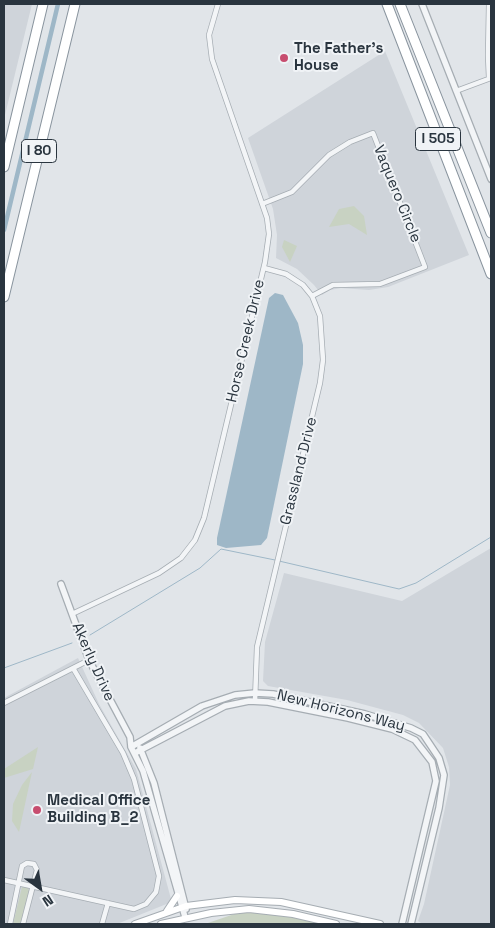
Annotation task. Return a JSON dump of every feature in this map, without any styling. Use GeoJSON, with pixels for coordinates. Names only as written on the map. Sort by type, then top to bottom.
{"type":"FeatureCollection","features":[{"type":"Feature","properties":{"kind":"highway","name":"I 80"},"geometry":{"type":"LineString","coordinates":[[4,167],[43,4]]}},
{"type":"Feature","properties":{"kind":"highway","name":"I 80"},"geometry":{"type":"LineString","coordinates":[[4,297],[75,4]]}},
{"type":"Feature","properties":{"kind":"highway","name":"I 505"},"geometry":{"type":"LineString","coordinates":[[387,4],[491,274]]}},
{"type":"Feature","properties":{"kind":"highway","name":"I 505"},"geometry":{"type":"LineString","coordinates":[[400,4],[491,233]]}},
{"type":"Feature","properties":{"kind":"main road"},"geometry":{"type":"LineString","coordinates":[[166,912],[177,896]]}},
{"type":"Feature","properties":{"kind":"main road"},"geometry":{"type":"LineString","coordinates":[[135,924],[184,907],[235,900],[267,901],[380,924]]}},
{"type":"Feature","properties":{"kind":"main road"},"geometry":{"type":"LineString","coordinates":[[161,924],[185,917],[234,910],[264,910],[293,914],[336,924]]}},
{"type":"Feature","properties":{"kind":"street","name":"Horse Creek Drive"},"geometry":{"type":"LineString","coordinates":[[72,614],[159,573],[181,558],[195,540],[204,518],[264,268],[269,234],[262,204],[212,59],[209,34],[218,4]]}},
{"type":"Feature","properties":{"kind":"street"},"geometry":{"type":"LineString","coordinates":[[422,4],[491,179]]}},
{"type":"Feature","properties":{"kind":"street"},"geometry":{"type":"LineString","coordinates":[[456,91],[490,78],[489,4]]}},
{"type":"Feature","properties":{"kind":"street","name":"Vaquero Circle"},"geometry":{"type":"LineString","coordinates":[[262,204],[292,192],[329,155],[350,142],[373,133],[425,267],[380,284],[333,285],[312,296]]}},
{"type":"Feature","properties":{"kind":"street","name":"Grassland Drive"},"geometry":{"type":"LineString","coordinates":[[255,702],[257,647],[320,383],[323,360],[320,316],[312,296],[303,285],[286,274],[264,268]]}},
{"type":"Feature","properties":{"kind":"street","name":"Akerly Drive"},"geometry":{"type":"LineString","coordinates":[[61,584],[89,660],[130,737],[141,749],[154,783],[185,917]]}},
{"type":"Feature","properties":{"kind":"street"},"geometry":{"type":"LineString","coordinates":[[4,702],[89,660]]}},
{"type":"Feature","properties":{"kind":"street"},"geometry":{"type":"LineString","coordinates":[[4,880],[134,909],[146,904],[156,892],[159,876],[134,779],[122,754],[73,668]]}},
{"type":"Feature","properties":{"kind":"street","name":"New Horizons Way"},"geometry":{"type":"LineString","coordinates":[[131,747],[202,706],[235,695],[256,693],[273,694],[365,714],[411,728],[423,734],[435,750],[444,775],[443,790],[411,924]]}},
{"type":"Feature","properties":{"kind":"street","name":"New Horizons Way"},"geometry":{"type":"LineString","coordinates":[[135,753],[224,706],[255,702],[298,708],[392,729],[415,740],[428,754],[435,771],[434,796],[402,924]]}},
{"type":"Feature","properties":{"kind":"street","name":"Akerly Drive"},"geometry":{"type":"LineString","coordinates":[[130,737],[131,747],[146,780],[177,896],[184,907]]}},
{"type":"Feature","properties":{"kind":"street"},"geometry":{"type":"LineString","coordinates":[[10,924],[22,866],[27,863],[34,864],[37,870],[23,924]]}},
{"type":"Feature","properties":{"kind":"street"},"geometry":{"type":"LineString","coordinates":[[102,924],[108,903]]}},
{"type":"Feature","properties":{"kind":"shaded area"},"geometry":{"type":"Polygon","coordinates":[[[4,4],[32,4],[4,119],[4,4]]]}},
{"type":"Feature","properties":{"kind":"shaded area"},"geometry":{"type":"Polygon","coordinates":[[[385,51],[469,255],[388,287],[369,290],[341,288],[330,290],[322,295],[297,269],[276,258],[277,235],[273,209],[248,138],[385,51]]]}},
{"type":"Feature","properties":{"kind":"shaded area"},"geometry":{"type":"Polygon","coordinates":[[[491,548],[491,924],[421,923],[418,921],[424,904],[450,785],[449,767],[443,748],[419,723],[403,715],[347,700],[268,686],[263,681],[265,642],[284,573],[402,601],[491,548]]]}},
{"type":"Feature","properties":{"kind":"shaded area"},"geometry":{"type":"Polygon","coordinates":[[[78,658],[99,704],[136,769],[171,899],[169,903],[117,924],[4,924],[4,698],[78,658]]]}},
{"type":"Feature","properties":{"kind":"green space"},"geometry":{"type":"Polygon","coordinates":[[[354,206],[364,216],[367,235],[349,224],[329,227],[339,209],[354,206]]]}},
{"type":"Feature","properties":{"kind":"green space"},"geometry":{"type":"Polygon","coordinates":[[[284,240],[297,246],[290,262],[282,247],[284,240]]]}},
{"type":"Feature","properties":{"kind":"green space"},"geometry":{"type":"Polygon","coordinates":[[[38,747],[33,769],[4,778],[4,769],[38,747]]]}},
{"type":"Feature","properties":{"kind":"green space"},"geometry":{"type":"Polygon","coordinates":[[[32,772],[19,832],[12,821],[13,804],[22,785],[32,772]]]}},
{"type":"Feature","properties":{"kind":"green space"},"geometry":{"type":"Polygon","coordinates":[[[22,887],[28,888],[29,891],[20,924],[13,924],[22,887]]]}},
{"type":"Feature","properties":{"kind":"green space"},"geometry":{"type":"Polygon","coordinates":[[[249,909],[336,924],[205,924],[249,909]]]}},
{"type":"Feature","properties":{"kind":"water"},"geometry":{"type":"Polygon","coordinates":[[[275,293],[283,295],[298,323],[303,345],[303,364],[267,538],[261,545],[226,548],[217,545],[217,538],[269,298],[275,293]]]}},
{"type":"Feature","properties":{"kind":"waterway"},"geometry":{"type":"LineString","coordinates":[[4,230],[58,4]]}},
{"type":"Feature","properties":{"kind":"waterway"},"geometry":{"type":"LineString","coordinates":[[279,561],[399,589],[416,583],[491,537]]}},
{"type":"Feature","properties":{"kind":"waterway"},"geometry":{"type":"LineString","coordinates":[[90,635],[200,568],[221,549],[275,560]]}},
{"type":"Feature","properties":{"kind":"waterway"},"geometry":{"type":"LineString","coordinates":[[4,668],[72,643]]}},
{"type":"Feature","properties":{"kind":"place","name":"The Father's House"},"geometry":{"type":"Point","coordinates":[284,58]}},
{"type":"Feature","properties":{"kind":"place","name":"Medical Office Building B_2"},"geometry":{"type":"Point","coordinates":[37,810]}}]}
